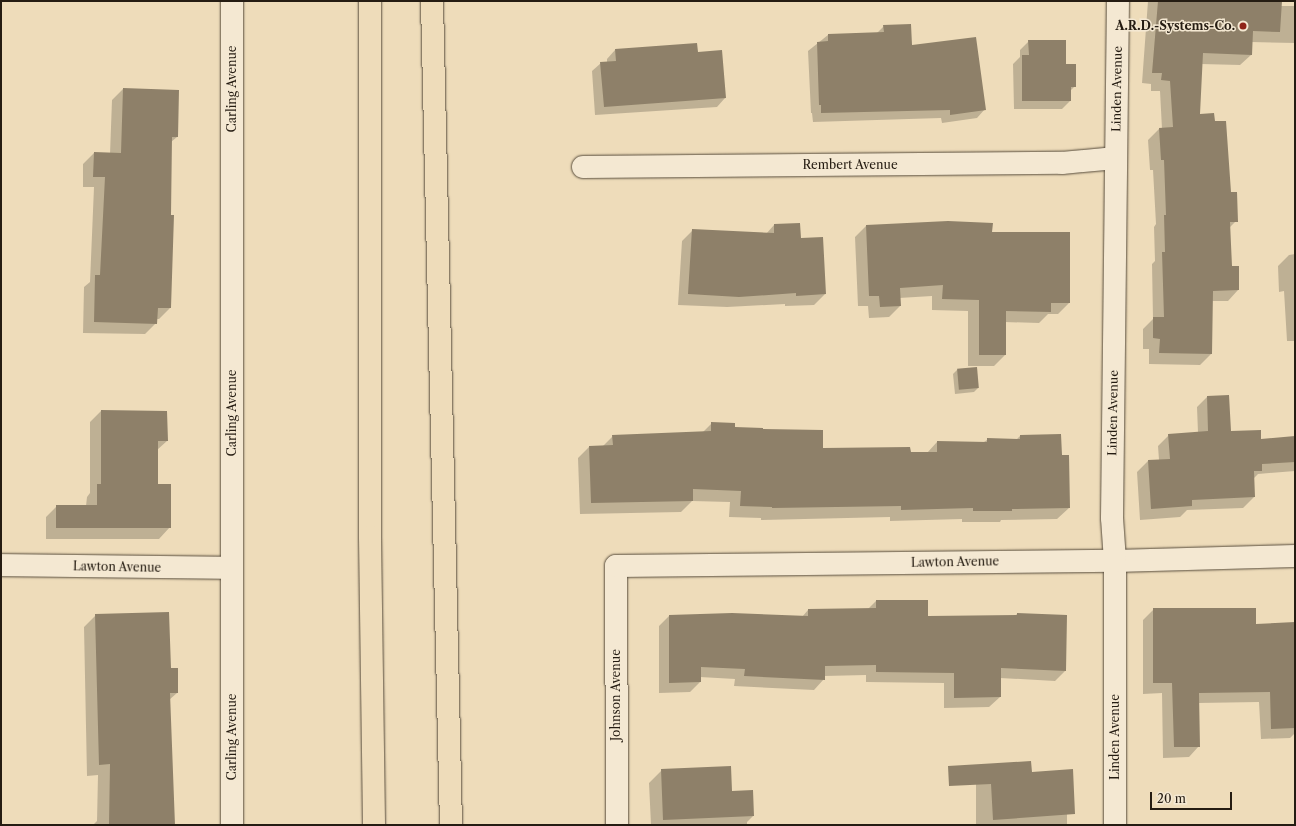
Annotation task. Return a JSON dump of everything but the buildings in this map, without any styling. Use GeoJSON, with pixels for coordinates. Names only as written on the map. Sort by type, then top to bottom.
{"type":"FeatureCollection","features":[{"type":"Feature","properties":{"kind":"highway"},"geometry":{"type":"LineString","coordinates":[[370,1],[370,537],[374,825]]}},
{"type":"Feature","properties":{"kind":"highway"},"geometry":{"type":"LineString","coordinates":[[432,1],[451,825]]}},
{"type":"Feature","properties":{"kind":"street","name":"Carling Avenue"},"geometry":{"type":"LineString","coordinates":[[232,1],[232,825]]}},
{"type":"Feature","properties":{"kind":"street","name":"Linden Avenue"},"geometry":{"type":"LineString","coordinates":[[1115,825],[1115,561],[1112,518],[1118,1]]}},
{"type":"Feature","properties":{"kind":"street","name":"Rembert Avenue"},"geometry":{"type":"LineString","coordinates":[[583,167],[1062,163],[1116,158]]}},
{"type":"Feature","properties":{"kind":"street","name":"Lawton Avenue"},"geometry":{"type":"LineString","coordinates":[[616,566],[1115,561],[1295,556]]}},
{"type":"Feature","properties":{"kind":"street","name":"Lawton Avenue"},"geometry":{"type":"LineString","coordinates":[[1,565],[232,568]]}},
{"type":"Feature","properties":{"kind":"street","name":"Johnson Avenue"},"geometry":{"type":"LineString","coordinates":[[616,566],[616,825]]}},
{"type":"Feature","properties":{"kind":"place","name":"A.R.D.-Systems-Co."},"geometry":{"type":"Point","coordinates":[1243,26]}}]}
